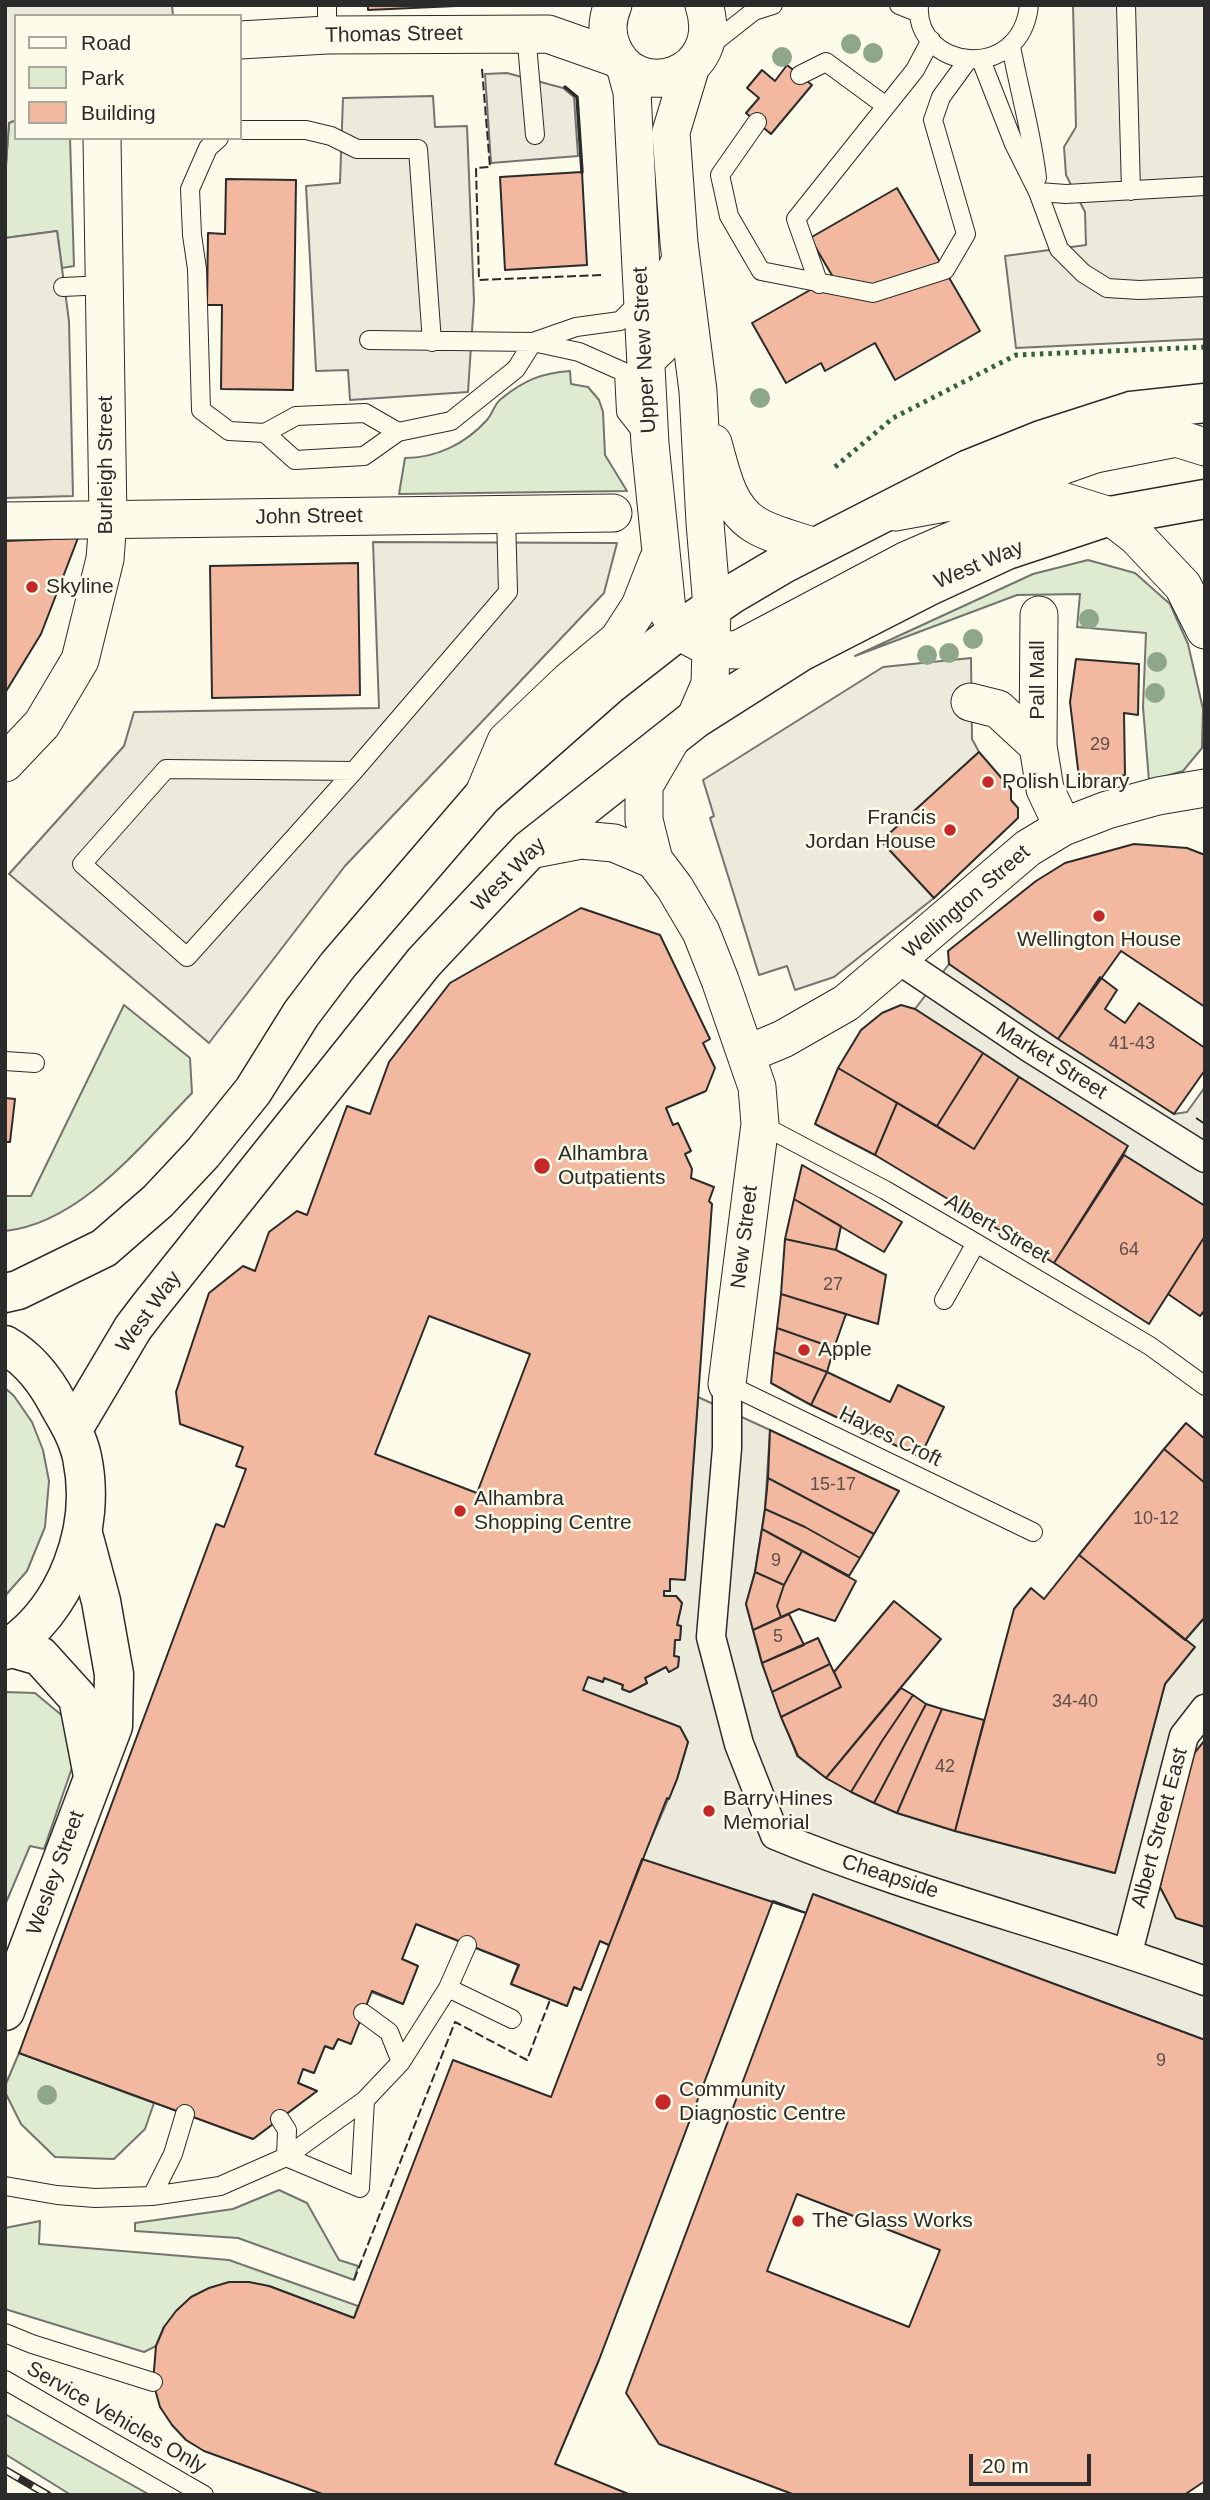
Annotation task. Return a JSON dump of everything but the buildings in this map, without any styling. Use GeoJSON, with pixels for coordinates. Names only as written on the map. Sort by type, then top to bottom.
{"type":"FeatureCollection","features":[{"type":"Feature","properties":{"kind":"main road"},"geometry":{"type":"LineString","coordinates":[[5,1293],[18,1290],[104,1248],[158,1201],[203,1153],[253,1091],[301,1014],[338,965],[484,796],[609,685],[678,631],[712,607],[815,547],[970,469],[1041,439],[1131,411],[1205,403]]}},
{"type":"Feature","properties":{"kind":"main road","name":"West Way"},"geometry":{"type":"LineString","coordinates":[[73,1429],[133,1328],[424,962],[529,850],[684,728],[802,651],[927,587],[1007,550],[1110,516],[1205,499]]}},
{"type":"Feature","properties":{"kind":"main road"},"geometry":{"type":"LineString","coordinates":[[5,1345],[45,1380],[73,1429],[82,1456],[87,1495],[83,1534],[68,1577],[43,1616],[7,1648]]}},
{"type":"Feature","properties":{"kind":"main road","name":"Wesley Street"},"geometry":{"type":"LineString","coordinates":[[5,2011],[113,1726],[114,1674],[101,1601],[83,1534]]}},
{"type":"Feature","properties":{"kind":"main road"},"geometry":{"type":"LineString","coordinates":[[7,1648],[40,1656],[78,1698],[93,1776]]}},
{"type":"Feature","properties":{"kind":"street","name":"Thomas Street"},"geometry":{"type":"LineString","coordinates":[[537,33],[601,5]]}},
{"type":"Feature","properties":{"kind":"street","name":"Upper New Street"},"geometry":{"type":"LineString","coordinates":[[613,5],[608,32],[613,51],[622,63],[632,92],[643,299],[635,372],[650,444],[667,610],[678,631]]}},
{"type":"Feature","properties":{"kind":"street","name":"Upper New Street"},"geometry":{"type":"LineString","coordinates":[[684,728],[710,684],[712,607],[698,391],[679,243],[671,132],[697,58],[709,35],[704,5]]}},
{"type":"Feature","properties":{"kind":"street","name":"Thomas Street"},"geometry":{"type":"LineString","coordinates":[[242,40],[327,20],[537,33],[622,63]]}},
{"type":"Feature","properties":{"kind":"street"},"geometry":{"type":"LineString","coordinates":[[622,63],[651,78],[665,78],[679,74],[697,58]]}},
{"type":"Feature","properties":{"kind":"street","name":"Burleigh Street"},"geometry":{"type":"LineString","coordinates":[[5,763],[42,724],[80,660],[105,559],[108,520],[102,140]]}},
{"type":"Feature","properties":{"kind":"street","name":"Upper New Street"},"geometry":{"type":"LineString","coordinates":[[698,391],[723,480],[738,510],[755,525],[815,547]]}},
{"type":"Feature","properties":{"kind":"street"},"geometry":{"type":"LineString","coordinates":[[883,513],[967,499],[1108,452],[1176,438],[1205,447]]}},
{"type":"Feature","properties":{"kind":"street","name":"West Way"},"geometry":{"type":"LineString","coordinates":[[712,649],[737,650],[905,561],[1004,518],[1059,500],[1110,516]]}},
{"type":"Feature","properties":{"kind":"street","name":"John Street"},"geometry":{"type":"LineString","coordinates":[[5,521],[613,513]]}},
{"type":"Feature","properties":{"kind":"street"},"geometry":{"type":"LineString","coordinates":[[1110,516],[1136,536],[1183,586],[1205,629]]}},
{"type":"Feature","properties":{"kind":"street"},"geometry":{"type":"LineString","coordinates":[[484,796],[506,741],[569,681],[618,640],[640,606],[660,552]]}},
{"type":"Feature","properties":{"kind":"street","name":"Pall Mall"},"geometry":{"type":"LineString","coordinates":[[1039,615],[1038,746],[1045,789],[1062,827]]}},
{"type":"Feature","properties":{"kind":"street"},"geometry":{"type":"LineString","coordinates":[[678,631],[712,649]]}},
{"type":"Feature","properties":{"kind":"street","name":"Pall Mall"},"geometry":{"type":"LineString","coordinates":[[970,702],[998,709],[1038,746]]}},
{"type":"Feature","properties":{"kind":"street","name":"New Street"},"geometry":{"type":"LineString","coordinates":[[684,728],[644,786],[643,820],[654,860],[675,888],[701,932],[747,1054],[757,1087],[760,1124],[727,1384],[727,1448],[711,1637]]}},
{"type":"Feature","properties":{"kind":"street","name":"Wellington Street"},"geometry":{"type":"LineString","coordinates":[[747,1054],[783,1039],[846,1003],[1028,848],[1062,827],[1107,810],[1158,796],[1205,788]]}},
{"type":"Feature","properties":{"kind":"street"},"geometry":{"type":"LineString","coordinates":[[529,850],[581,840],[614,843],[654,860]]}},
{"type":"Feature","properties":{"kind":"street","name":"Market Street"},"geometry":{"type":"LineString","coordinates":[[899,960],[1019,1041],[1205,1158]]}},
{"type":"Feature","properties":{"kind":"street","name":"Cheapside"},"geometry":{"type":"LineString","coordinates":[[711,1637],[739,1744],[775,1835],[825,1856],[1128,1952],[1205,1981]]}},
{"type":"Feature","properties":{"kind":"street","name":"Albert Street East"},"geometry":{"type":"LineString","coordinates":[[1128,1952],[1184,1735],[1205,1709]]}},
{"type":"Feature","properties":{"kind":"lane"},"geometry":{"type":"LineString","coordinates":[[697,58],[754,11],[773,5]]}},
{"type":"Feature","properties":{"kind":"lane"},"geometry":{"type":"LineString","coordinates":[[899,5],[919,9],[931,40],[942,50],[974,60],[1000,54],[1011,46],[1028,18],[1029,5]]}},
{"type":"Feature","properties":{"kind":"lane"},"geometry":{"type":"LineString","coordinates":[[1126,5],[1131,191]]}},
{"type":"Feature","properties":{"kind":"lane"},"geometry":{"type":"LineString","coordinates":[[535,135],[537,33]]}},
{"type":"Feature","properties":{"kind":"lane"},"geometry":{"type":"LineString","coordinates":[[819,284],[796,219],[915,70],[931,40]]}},
{"type":"Feature","properties":{"kind":"lane"},"geometry":{"type":"LineString","coordinates":[[1011,46],[1032,139],[1038,192]]}},
{"type":"Feature","properties":{"kind":"lane"},"geometry":{"type":"LineString","coordinates":[[974,60],[1038,192],[1059,249],[1083,273],[1107,288],[1139,290],[1205,287]]}},
{"type":"Feature","properties":{"kind":"lane"},"geometry":{"type":"LineString","coordinates":[[757,122],[720,175],[729,216],[761,271],[873,293],[945,270],[966,234],[933,120],[941,97],[974,60]]}},
{"type":"Feature","properties":{"kind":"lane"},"geometry":{"type":"LineString","coordinates":[[800,75],[826,62],[886,106]]}},
{"type":"Feature","properties":{"kind":"lane"},"geometry":{"type":"LineString","coordinates":[[242,130],[306,130],[331,136],[357,149],[418,149],[432,342]]}},
{"type":"Feature","properties":{"kind":"lane"},"geometry":{"type":"LineString","coordinates":[[217,140],[208,148],[190,189],[197,269],[201,410],[229,431],[265,433],[296,416],[365,413],[398,432]]}},
{"type":"Feature","properties":{"kind":"lane"},"geometry":{"type":"LineString","coordinates":[[1038,192],[1066,194],[1205,186]]}},
{"type":"Feature","properties":{"kind":"lane"},"geometry":{"type":"LineString","coordinates":[[369,340],[533,342],[579,352],[635,372],[667,353],[664,272],[679,243]]}},
{"type":"Feature","properties":{"kind":"lane"},"geometry":{"type":"LineString","coordinates":[[63,287],[104,285]]}},
{"type":"Feature","properties":{"kind":"lane"},"geometry":{"type":"LineString","coordinates":[[265,433],[295,460],[364,456],[398,432],[452,421],[516,369],[533,342],[576,327],[620,321],[643,299]]}},
{"type":"Feature","properties":{"kind":"lane"},"geometry":{"type":"LineString","coordinates":[[354,771],[166,769],[82,864],[187,957],[354,771],[508,592],[506,515]]}},
{"type":"Feature","properties":{"kind":"lane"},"geometry":{"type":"LineString","coordinates":[[5,1061],[35,1063]]}},
{"type":"Feature","properties":{"kind":"lane","name":"Albert Street"},"geometry":{"type":"LineString","coordinates":[[760,1124],[885,1190],[976,1243],[1150,1346],[1205,1385]]}},
{"type":"Feature","properties":{"kind":"lane"},"geometry":{"type":"LineString","coordinates":[[944,1300],[976,1243]]}},
{"type":"Feature","properties":{"kind":"lane","name":"Hayes Croft"},"geometry":{"type":"LineString","coordinates":[[727,1384],[1033,1532]]}},
{"type":"Feature","properties":{"kind":"lane"},"geometry":{"type":"LineString","coordinates":[[5,2186],[95,2198],[152,2196],[220,2186],[286,2157],[365,2100],[401,2062],[447,1988],[467,1945]]}},
{"type":"Feature","properties":{"kind":"lane"},"geometry":{"type":"LineString","coordinates":[[447,1988],[512,2019]]}},
{"type":"Feature","properties":{"kind":"lane"},"geometry":{"type":"LineString","coordinates":[[363,2013],[389,2032],[401,2062]]}},
{"type":"Feature","properties":{"kind":"lane"},"geometry":{"type":"LineString","coordinates":[[286,2157],[360,2188],[365,2100]]}},
{"type":"Feature","properties":{"kind":"lane"},"geometry":{"type":"LineString","coordinates":[[152,2196],[173,2154],[185,2114]]}},
{"type":"Feature","properties":{"kind":"lane"},"geometry":{"type":"LineString","coordinates":[[280,2119],[287,2130],[286,2157]]}},
{"type":"Feature","properties":{"kind":"lane"},"geometry":{"type":"LineString","coordinates":[[5,2333],[153,2382]]}},
{"type":"Feature","properties":{"kind":"lane","name":"Service Vehicles Only"},"geometry":{"type":"LineString","coordinates":[[5,2380],[204,2495]]}},
{"type":"Feature","properties":{"kind":"green space"},"geometry":{"type":"Polygon","coordinates":[[[14,121],[14,140],[70,140],[74,266],[62,268],[57,231],[5,238],[9,123],[14,121]]]}},
{"type":"Feature","properties":{"kind":"green space"},"geometry":{"type":"Polygon","coordinates":[[[570,371],[571,384],[588,387],[599,400],[603,412],[605,455],[627,491],[399,494],[405,458],[439,452],[459,443],[478,429],[499,401],[518,387],[542,376],[570,371]]]}},
{"type":"Feature","properties":{"kind":"green space"},"geometry":{"type":"Polygon","coordinates":[[[1088,560],[1135,573],[1170,604],[1188,644],[1203,709],[1202,748],[1183,771],[1149,781],[1143,707],[1146,633],[1077,627],[1080,594],[1017,595],[855,656],[1033,574],[1088,560]]]}},
{"type":"Feature","properties":{"kind":"green space"},"geometry":{"type":"Polygon","coordinates":[[[124,1005],[190,1058],[192,1093],[131,1157],[84,1197],[33,1225],[5,1231],[5,1196],[31,1196],[124,1005]]]}},
{"type":"Feature","properties":{"kind":"green space"},"geometry":{"type":"Polygon","coordinates":[[[5,1388],[32,1422],[43,1450],[49,1481],[45,1527],[27,1571],[5,1596],[5,1388]]]}},
{"type":"Feature","properties":{"kind":"green space"},"geometry":{"type":"Polygon","coordinates":[[[5,1692],[35,1693],[65,1718],[74,1762],[44,1849],[30,1846],[5,1905],[5,1692]]]}},
{"type":"Feature","properties":{"kind":"green space"},"geometry":{"type":"Polygon","coordinates":[[[19,2053],[154,2103],[145,2129],[114,2159],[55,2157],[21,2124],[5,2092],[19,2053]]]}},
{"type":"Feature","properties":{"kind":"green space"},"geometry":{"type":"Polygon","coordinates":[[[279,2190],[307,2203],[339,2260],[358,2266],[354,2280],[238,2238],[135,2231],[135,2223],[233,2209],[279,2190]]]}},
{"type":"Feature","properties":{"kind":"green space"},"geometry":{"type":"Polygon","coordinates":[[[40,2221],[39,2244],[229,2260],[358,2306],[354,2318],[269,2286],[164,2327],[156,2346],[144,2352],[5,2309],[5,2228],[40,2221]]]}},
{"type":"Feature","properties":{"kind":"green space"},"geometry":{"type":"Polygon","coordinates":[[[5,2414],[150,2495],[71,2495],[5,2454],[5,2414]]]}},
{"type":"Feature","properties":{"kind":"shaded area"},"geometry":{"type":"Polygon","coordinates":[[[5,5],[172,5],[173,14],[14,14],[14,121],[9,123],[5,179],[5,5]]]}},
{"type":"Feature","properties":{"kind":"shaded area"},"geometry":{"type":"Polygon","coordinates":[[[1073,5],[1205,5],[1205,339],[1016,348],[1005,256],[1086,245],[1085,212],[1066,175],[1064,147],[1076,127],[1073,5]]]}},
{"type":"Feature","properties":{"kind":"shaded area"},"geometry":{"type":"Polygon","coordinates":[[[507,73],[563,88],[574,97],[578,156],[491,163],[485,74],[507,73]]]}},
{"type":"Feature","properties":{"kind":"shaded area"},"geometry":{"type":"Polygon","coordinates":[[[433,96],[435,127],[467,126],[474,301],[468,392],[350,400],[348,370],[316,371],[306,186],[340,183],[343,98],[433,96]]]}},
{"type":"Feature","properties":{"kind":"shaded area"},"geometry":{"type":"Polygon","coordinates":[[[57,231],[69,321],[73,496],[5,498],[5,238],[57,231]]]}},
{"type":"Feature","properties":{"kind":"shaded area"},"geometry":{"type":"Polygon","coordinates":[[[373,542],[617,543],[604,593],[345,866],[209,1043],[9,874],[124,746],[134,712],[379,708],[373,542]]]}},
{"type":"Feature","properties":{"kind":"shaded area"},"geometry":{"type":"Polygon","coordinates":[[[971,658],[972,739],[979,752],[882,841],[934,898],[834,977],[795,990],[787,966],[759,975],[710,818],[714,816],[703,780],[883,667],[971,658]]]}},
{"type":"Feature","properties":{"kind":"shaded area"},"geometry":{"type":"Polygon","coordinates":[[[949,964],[1174,1114],[1187,1112],[1205,1087],[1205,1206],[1124,1155],[1127,1147],[915,1009],[949,964]]]}},
{"type":"Feature","properties":{"kind":"shaded area"},"geometry":{"type":"Polygon","coordinates":[[[698,1397],[770,1430],[765,1509],[755,1572],[746,1604],[762,1664],[797,1756],[826,1778],[897,1813],[1114,1873],[1165,1684],[1185,1640],[1205,1617],[1205,1740],[1189,1760],[1160,1887],[1177,1918],[1205,1927],[1205,2040],[813,1895],[806,1913],[643,1860],[609,1945],[600,1941],[581,1990],[574,1988],[567,2006],[511,1984],[518,1965],[416,1924],[402,1959],[418,1966],[403,2004],[371,1992],[333,2049],[324,2046],[314,2073],[303,2069],[298,2083],[317,2091],[253,2139],[66,2070],[190,1741],[589,1677],[603,1682],[604,1678],[623,1685],[622,1689],[630,1692],[647,1683],[645,1678],[666,1667],[669,1672],[678,1667],[679,1657],[674,1656],[675,1640],[680,1639],[681,1626],[677,1625],[682,1603],[676,1596],[664,1596],[664,1591],[670,1591],[670,1579],[685,1579],[698,1397]],[[651,1716],[643,1857],[677,1779],[688,1742],[680,1727],[651,1716]]]}},
{"type":"Feature","properties":{"kind":"railway"},"geometry":{"type":"LineString","coordinates":[[5,2470],[48,2495]]}},
{"type":"Feature","properties":{"kind":"hedge"},"geometry":{"type":"LineString","coordinates":[[835,467],[893,418],[1016,355],[1205,347]]}},
{"type":"Feature","properties":{"kind":"fence"},"geometry":{"type":"LineString","coordinates":[[482,69],[490,167],[476,168],[479,280],[602,275]]}},
{"type":"Feature","properties":{"kind":"fence"},"geometry":{"type":"LineString","coordinates":[[1196,1118],[1205,1124]]}},
{"type":"Feature","properties":{"kind":"fence"},"geometry":{"type":"LineString","coordinates":[[354,2280],[455,2022],[527,2060],[550,2000]]}},
{"type":"Feature","properties":{"kind":"wall"},"geometry":{"type":"LineString","coordinates":[[565,87],[577,97],[582,172]]}},
{"type":"Feature","properties":{"kind":"place","name":"Skyline"},"geometry":{"type":"Point","coordinates":[32,587]}},
{"type":"Feature","properties":{"kind":"place","name":"Polish Library"},"geometry":{"type":"Point","coordinates":[988,782]}},
{"type":"Feature","properties":{"kind":"place","name":"Francis Jordan House"},"geometry":{"type":"Point","coordinates":[950,830]}},
{"type":"Feature","properties":{"kind":"place","name":"Wellington House"},"geometry":{"type":"Point","coordinates":[1099,916]}},
{"type":"Feature","properties":{"kind":"place","name":"Alhambra Outpatients"},"geometry":{"type":"Point","coordinates":[542,1166]}},
{"type":"Feature","properties":{"kind":"place","name":"Apple"},"geometry":{"type":"Point","coordinates":[804,1350]}},
{"type":"Feature","properties":{"kind":"place","name":"Alhambra Shopping Centre"},"geometry":{"type":"Point","coordinates":[460,1511]}},
{"type":"Feature","properties":{"kind":"place","name":"Barry Hines Memorial"},"geometry":{"type":"Point","coordinates":[709,1811]}},
{"type":"Feature","properties":{"kind":"place","name":"Community Diagnostic Centre"},"geometry":{"type":"Point","coordinates":[663,2102]}},
{"type":"Feature","properties":{"kind":"place","name":"The Glass Works"},"geometry":{"type":"Point","coordinates":[798,2221]}}]}
